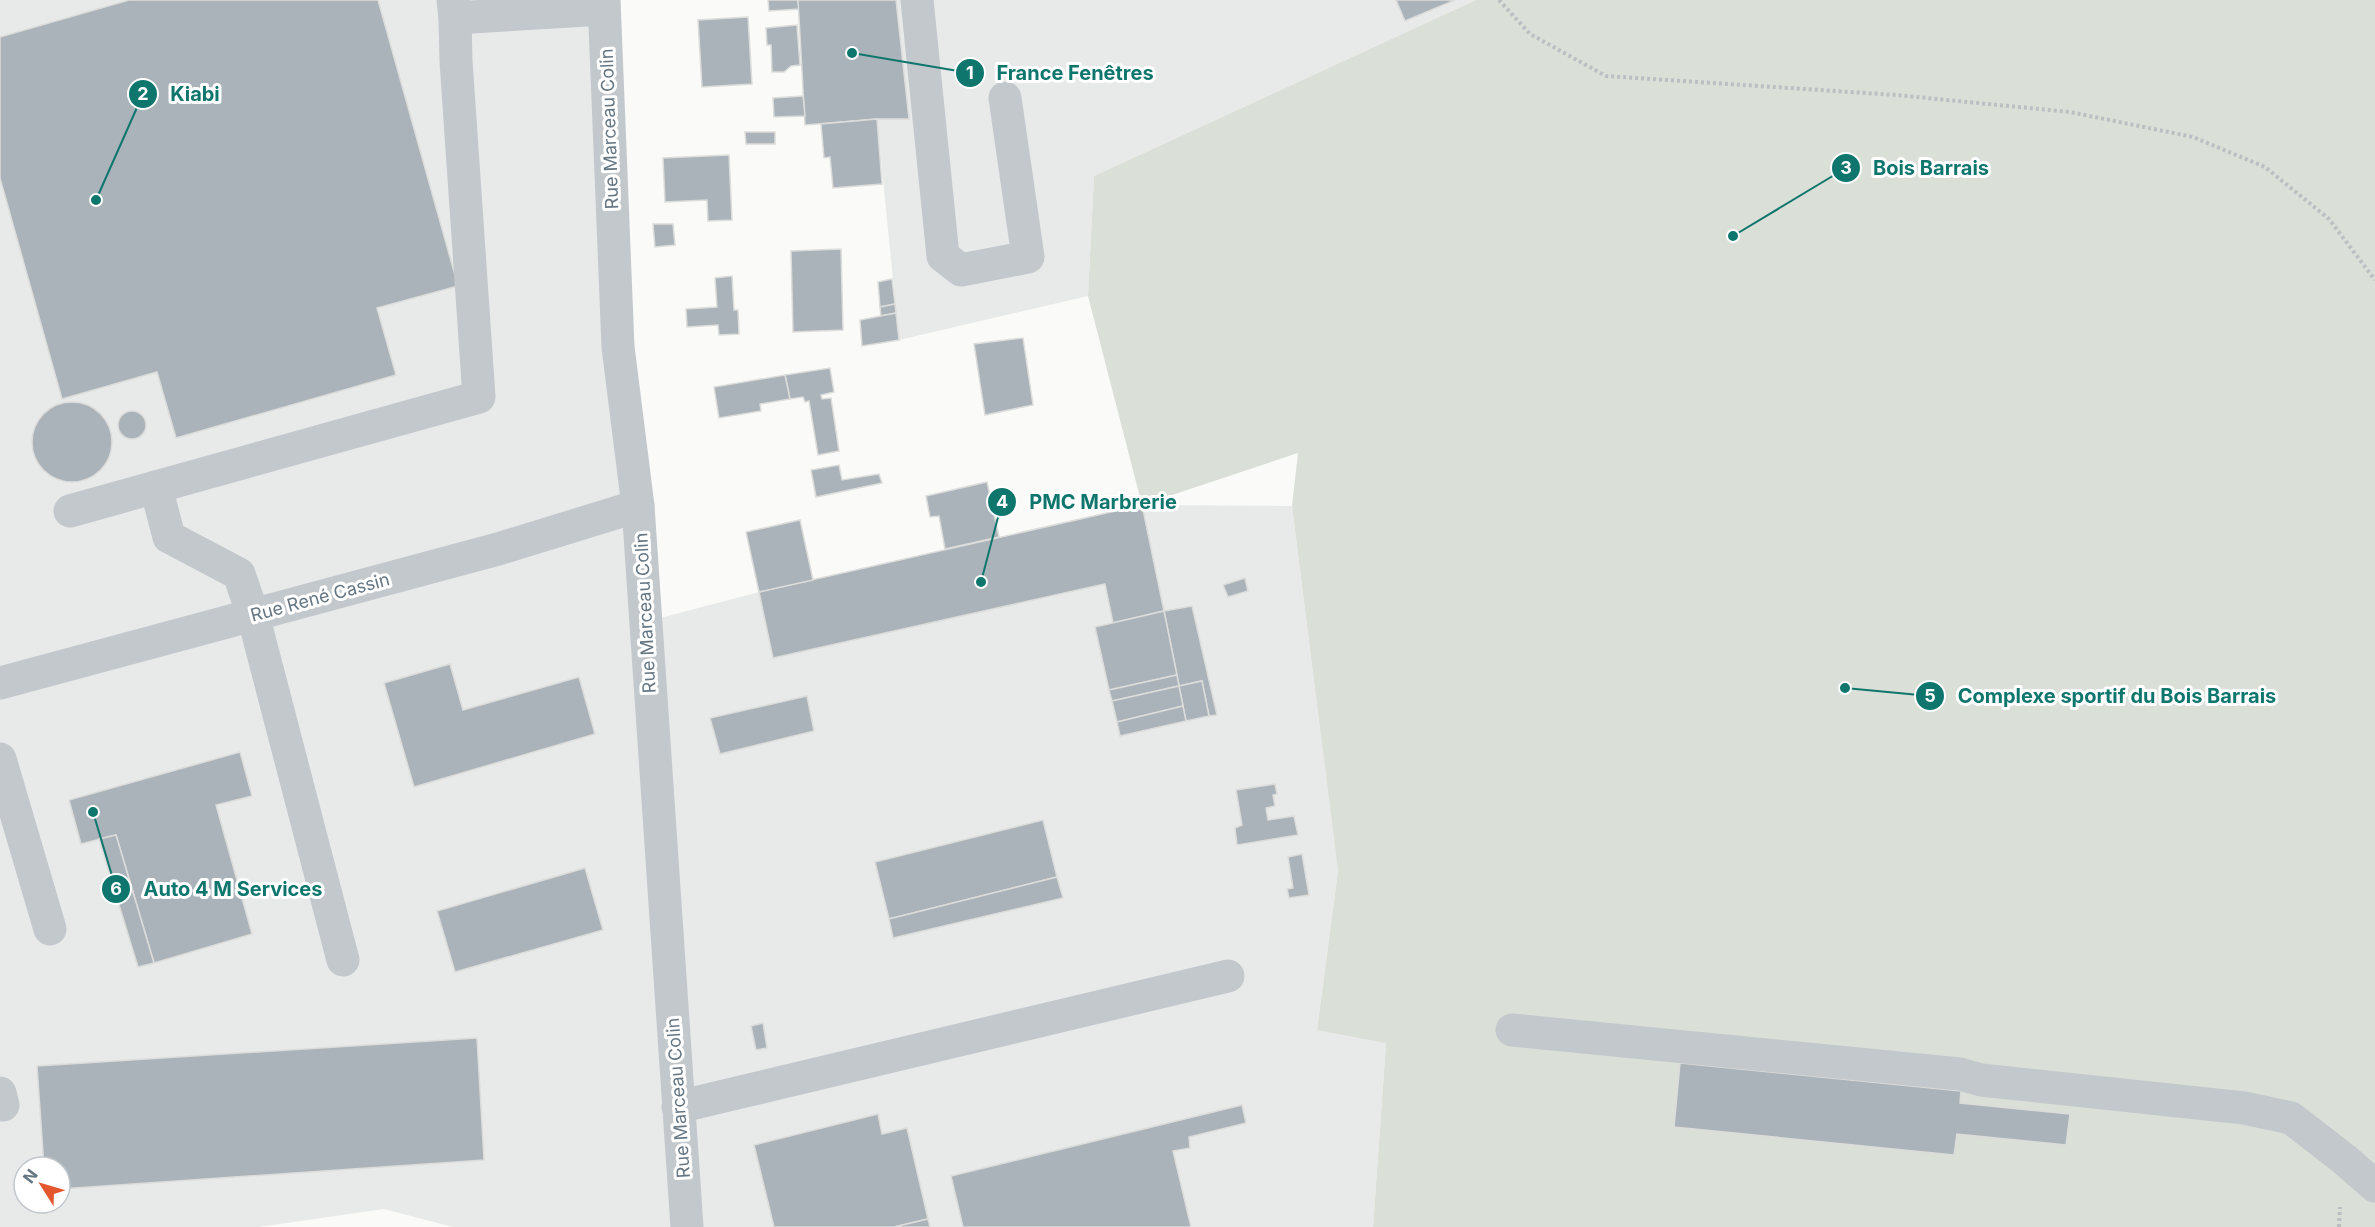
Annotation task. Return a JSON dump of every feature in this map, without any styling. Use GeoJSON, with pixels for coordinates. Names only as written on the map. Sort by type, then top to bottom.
{"type":"FeatureCollection","features":[{"type":"Feature","properties":{"kind":"street"},"geometry":{"type":"LineString","coordinates":[[917,0],[943,256],[962,270],[1028,257],[1005,98]]}},
{"type":"Feature","properties":{"kind":"street"},"geometry":{"type":"LineString","coordinates":[[70,511],[479,397],[454,9],[604,5]]}},
{"type":"Feature","properties":{"kind":"street","name":"Rue Marceau Colin"},"geometry":{"type":"LineString","coordinates":[[604,5],[618,347],[638,506],[687,1227]]}},
{"type":"Feature","properties":{"kind":"street"},"geometry":{"type":"LineString","coordinates":[[156,487],[169,537],[239,574],[253,615],[344,960]]}},
{"type":"Feature","properties":{"kind":"street","name":"Rue René Cassin"},"geometry":{"type":"LineString","coordinates":[[0,683],[498,549],[638,506]]}},
{"type":"Feature","properties":{"kind":"street"},"geometry":{"type":"LineString","coordinates":[[0,759],[50,929]]}},
{"type":"Feature","properties":{"kind":"street"},"geometry":{"type":"LineString","coordinates":[[678,1107],[1228,976]]}},
{"type":"Feature","properties":{"kind":"street"},"geometry":{"type":"LineString","coordinates":[[1512,1030],[1960,1074],[1981,1080],[2244,1108],[2291,1118],[2375,1186]]}},
{"type":"Feature","properties":{"kind":"path"},"geometry":{"type":"LineString","coordinates":[[1499,0],[1530,34],[1606,76],[1896,95],[2070,112],[2193,137],[2265,167],[2329,219],[2375,280]]}},
{"type":"Feature","properties":{"kind":"shaded area"},"geometry":{"type":"Polygon","coordinates":[[[0,0],[604,0],[645,622],[759,592],[1142,505],[1292,506],[1338,871],[1317,1029],[1386,1042],[1373,1227],[453,1227],[384,1209],[259,1227],[0,1227],[0,0]]]}},
{"type":"Feature","properties":{"kind":"shaded area"},"geometry":{"type":"Polygon","coordinates":[[[798,0],[1476,0],[1094,176],[1088,296],[899,340],[877,119],[805,125],[798,0]]]}},
{"type":"Feature","properties":{"kind":"shaded area"},"geometry":{"type":"Polygon","coordinates":[[[1476,0],[2375,0],[2375,1227],[1373,1227],[1386,1043],[1317,1030],[1338,871],[1292,506],[1298,453],[1142,505],[1088,296],[1094,176],[1476,0]]]}},
{"type":"Feature","properties":{"kind":"building"},"geometry":{"type":"Polygon","coordinates":[[[129,0],[378,0],[458,286],[377,308],[396,375],[176,438],[157,372],[62,399],[0,178],[0,37],[129,0]]]}},
{"type":"Feature","properties":{"kind":"building"},"geometry":{"type":"Polygon","coordinates":[[[768,0],[798,0],[799,9],[769,11],[768,0]]]}},
{"type":"Feature","properties":{"kind":"building"},"geometry":{"type":"Polygon","coordinates":[[[798,0],[896,0],[909,119],[877,119],[805,125],[798,0]]]}},
{"type":"Feature","properties":{"kind":"building"},"geometry":{"type":"Polygon","coordinates":[[[1396,0],[1455,0],[1405,21],[1396,0]]]}},
{"type":"Feature","properties":{"kind":"building"},"geometry":{"type":"Polygon","coordinates":[[[748,17],[752,84],[702,87],[698,20],[748,17]]]}},
{"type":"Feature","properties":{"kind":"building"},"geometry":{"type":"Polygon","coordinates":[[[797,25],[800,65],[791,66],[784,72],[772,72],[771,45],[767,45],[766,28],[797,25]]]}},
{"type":"Feature","properties":{"kind":"building"},"geometry":{"type":"Polygon","coordinates":[[[803,96],[805,116],[774,117],[773,98],[803,96]]]}},
{"type":"Feature","properties":{"kind":"building"},"geometry":{"type":"Polygon","coordinates":[[[877,119],[882,184],[833,188],[830,157],[824,158],[821,124],[877,119]]]}},
{"type":"Feature","properties":{"kind":"building"},"geometry":{"type":"Polygon","coordinates":[[[745,132],[775,132],[775,144],[746,144],[745,132]]]}},
{"type":"Feature","properties":{"kind":"building"},"geometry":{"type":"Polygon","coordinates":[[[729,155],[732,220],[708,221],[707,200],[665,202],[663,158],[729,155]]]}},
{"type":"Feature","properties":{"kind":"building"},"geometry":{"type":"Polygon","coordinates":[[[653,224],[673,224],[675,245],[655,247],[653,224]]]}},
{"type":"Feature","properties":{"kind":"building"},"geometry":{"type":"Polygon","coordinates":[[[841,249],[843,330],[793,332],[791,251],[841,249]]]}},
{"type":"Feature","properties":{"kind":"building"},"geometry":{"type":"Polygon","coordinates":[[[732,276],[734,310],[738,310],[739,334],[719,335],[718,325],[687,327],[686,309],[717,307],[715,278],[732,276]]]}},
{"type":"Feature","properties":{"kind":"building"},"geometry":{"type":"Polygon","coordinates":[[[892,279],[895,304],[880,307],[878,282],[892,279]]]}},
{"type":"Feature","properties":{"kind":"building"},"geometry":{"type":"Polygon","coordinates":[[[895,304],[896,313],[881,316],[880,307],[895,304]]]}},
{"type":"Feature","properties":{"kind":"building"},"geometry":{"type":"Polygon","coordinates":[[[896,313],[899,340],[862,346],[860,320],[896,313]]]}},
{"type":"Feature","properties":{"kind":"building"},"geometry":{"type":"Polygon","coordinates":[[[1023,338],[1033,405],[985,415],[974,344],[1023,338]]]}},
{"type":"Feature","properties":{"kind":"building"},"geometry":{"type":"Polygon","coordinates":[[[830,368],[834,392],[821,395],[822,399],[831,398],[839,451],[818,455],[809,401],[805,402],[803,397],[790,399],[785,375],[830,368]]]}},
{"type":"Feature","properties":{"kind":"building"},"geometry":{"type":"Polygon","coordinates":[[[785,375],[790,399],[760,404],[761,411],[719,418],[714,387],[785,375]]]}},
{"type":"Feature","properties":{"kind":"building"},"geometry":{"type":"Polygon","coordinates":[[[64,402],[80,402],[101,413],[112,434],[112,450],[101,471],[80,482],[64,482],[50,476],[38,464],[32,450],[32,434],[38,420],[50,408],[64,402]]]}},
{"type":"Feature","properties":{"kind":"building"},"geometry":{"type":"Polygon","coordinates":[[[132,411],[142,415],[146,425],[142,435],[132,439],[122,435],[118,425],[122,415],[132,411]]]}},
{"type":"Feature","properties":{"kind":"building"},"geometry":{"type":"Polygon","coordinates":[[[839,465],[842,480],[879,474],[882,483],[816,497],[811,470],[839,465]]]}},
{"type":"Feature","properties":{"kind":"building"},"geometry":{"type":"Polygon","coordinates":[[[987,482],[999,537],[945,549],[939,516],[930,517],[926,496],[987,482]]]}},
{"type":"Feature","properties":{"kind":"building"},"geometry":{"type":"Polygon","coordinates":[[[1142,505],[1164,611],[1113,623],[1105,584],[773,658],[759,592],[1142,505]]]}},
{"type":"Feature","properties":{"kind":"building"},"geometry":{"type":"Polygon","coordinates":[[[800,520],[813,580],[759,592],[746,532],[800,520]]]}},
{"type":"Feature","properties":{"kind":"building"},"geometry":{"type":"Polygon","coordinates":[[[1245,578],[1248,591],[1228,597],[1223,585],[1245,578]]]}},
{"type":"Feature","properties":{"kind":"building"},"geometry":{"type":"Polygon","coordinates":[[[1192,606],[1217,715],[1209,716],[1202,681],[1179,686],[1164,611],[1192,606]]]}},
{"type":"Feature","properties":{"kind":"building"},"geometry":{"type":"Polygon","coordinates":[[[1164,611],[1177,675],[1109,690],[1095,627],[1164,611]]]}},
{"type":"Feature","properties":{"kind":"building"},"geometry":{"type":"Polygon","coordinates":[[[450,664],[463,710],[579,677],[595,734],[414,787],[384,683],[450,664]]]}},
{"type":"Feature","properties":{"kind":"building"},"geometry":{"type":"Polygon","coordinates":[[[1177,675],[1179,686],[1112,701],[1109,690],[1177,675]]]}},
{"type":"Feature","properties":{"kind":"building"},"geometry":{"type":"Polygon","coordinates":[[[1202,681],[1209,716],[1186,721],[1179,686],[1202,681]]]}},
{"type":"Feature","properties":{"kind":"building"},"geometry":{"type":"Polygon","coordinates":[[[1179,686],[1183,706],[1117,722],[1112,701],[1179,686]]]}},
{"type":"Feature","properties":{"kind":"building"},"geometry":{"type":"Polygon","coordinates":[[[807,696],[814,731],[720,754],[710,718],[807,696]]]}},
{"type":"Feature","properties":{"kind":"building"},"geometry":{"type":"Polygon","coordinates":[[[1183,706],[1186,721],[1120,736],[1117,722],[1183,706]]]}},
{"type":"Feature","properties":{"kind":"building"},"geometry":{"type":"Polygon","coordinates":[[[240,752],[252,796],[216,805],[252,934],[154,963],[116,835],[81,844],[69,800],[240,752]]]}},
{"type":"Feature","properties":{"kind":"building"},"geometry":{"type":"Polygon","coordinates":[[[1275,784],[1277,794],[1273,795],[1275,806],[1266,808],[1268,820],[1294,816],[1298,835],[1237,845],[1235,828],[1242,825],[1236,790],[1275,784]]]}},
{"type":"Feature","properties":{"kind":"building"},"geometry":{"type":"Polygon","coordinates":[[[1043,820],[1057,877],[889,919],[875,862],[1043,820]]]}},
{"type":"Feature","properties":{"kind":"building"},"geometry":{"type":"Polygon","coordinates":[[[116,835],[154,963],[138,967],[99,839],[116,835]]]}},
{"type":"Feature","properties":{"kind":"building"},"geometry":{"type":"Polygon","coordinates":[[[1302,854],[1309,895],[1289,898],[1287,889],[1293,888],[1288,857],[1302,854]]]}},
{"type":"Feature","properties":{"kind":"building"},"geometry":{"type":"Polygon","coordinates":[[[585,868],[603,930],[455,972],[437,911],[585,868]]]}},
{"type":"Feature","properties":{"kind":"building"},"geometry":{"type":"Polygon","coordinates":[[[1057,877],[1063,898],[893,938],[889,919],[1057,877]]]}},
{"type":"Feature","properties":{"kind":"building"},"geometry":{"type":"Polygon","coordinates":[[[763,1023],[767,1048],[756,1050],[751,1026],[763,1023]]]}},
{"type":"Feature","properties":{"kind":"building"},"geometry":{"type":"Polygon","coordinates":[[[477,1038],[484,1160],[72,1188],[72,1155],[43,1155],[37,1066],[477,1038]]]}},
{"type":"Feature","properties":{"kind":"building"},"geometry":{"type":"Polygon","coordinates":[[[1680,1063],[1961,1091],[1960,1103],[2070,1114],[2066,1145],[1957,1134],[1954,1155],[1674,1127],[1680,1063]]]}},
{"type":"Feature","properties":{"kind":"building"},"geometry":{"type":"Polygon","coordinates":[[[1242,1105],[1246,1123],[1189,1137],[1190,1148],[1173,1151],[1191,1227],[963,1227],[951,1176],[1242,1105]]]}},
{"type":"Feature","properties":{"kind":"building"},"geometry":{"type":"Polygon","coordinates":[[[878,1114],[882,1134],[907,1128],[928,1219],[894,1227],[774,1227],[754,1145],[878,1114]]]}},
{"type":"Feature","properties":{"kind":"building"},"geometry":{"type":"Polygon","coordinates":[[[928,1219],[930,1227],[894,1227],[928,1219]]]}},
{"type":"Feature","properties":{"kind":"place","name":"France Fenêtres"},"geometry":{"type":"Point","coordinates":[852,53]}},
{"type":"Feature","properties":{"kind":"place","name":"Kiabi"},"geometry":{"type":"Point","coordinates":[96,200]}},
{"type":"Feature","properties":{"kind":"place","name":"Bois Barrais"},"geometry":{"type":"Point","coordinates":[1733,236]}},
{"type":"Feature","properties":{"kind":"place","name":"PMC Marbrerie"},"geometry":{"type":"Point","coordinates":[981,582]}},
{"type":"Feature","properties":{"kind":"place","name":"Complexe sportif du Bois Barrais"},"geometry":{"type":"Point","coordinates":[1845,688]}},
{"type":"Feature","properties":{"kind":"place","name":"Auto 4 M Services"},"geometry":{"type":"Point","coordinates":[93,812]}}]}
